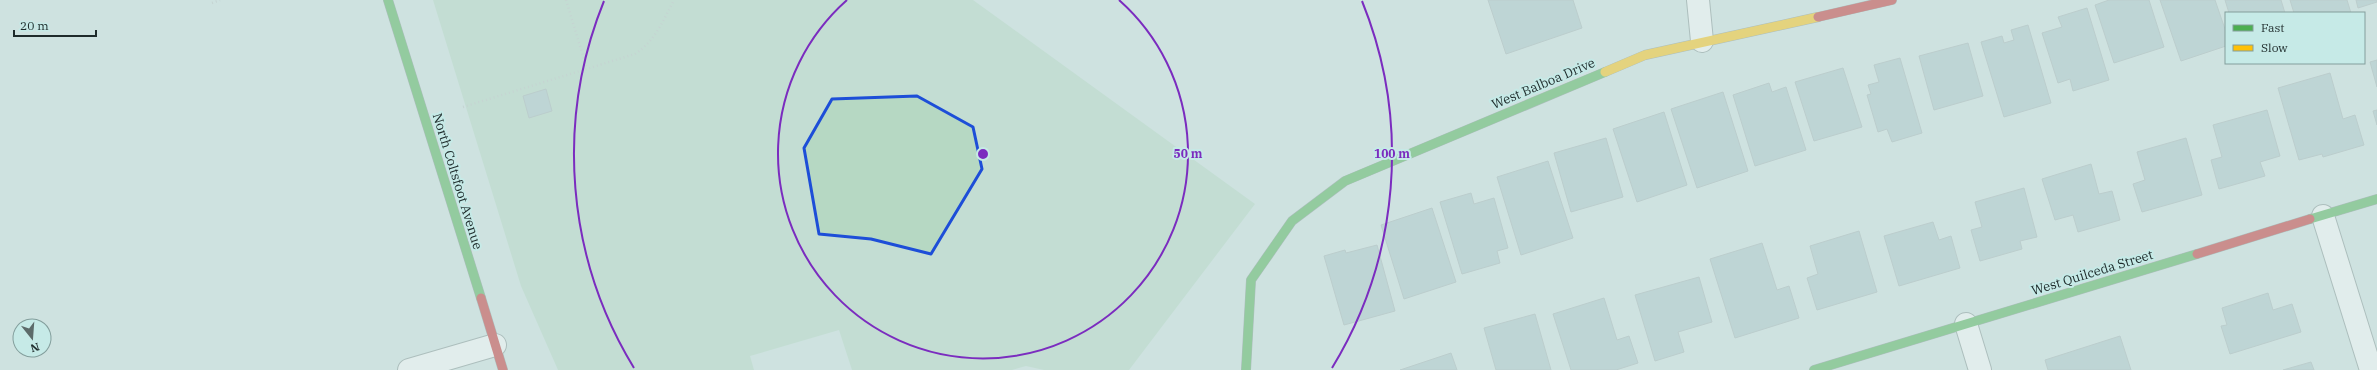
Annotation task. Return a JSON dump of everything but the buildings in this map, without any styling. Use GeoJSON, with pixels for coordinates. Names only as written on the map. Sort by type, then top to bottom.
{"type":"FeatureCollection","features":[{"type":"Feature","properties":{"kind":"street","name":"North Coltsfoot Avenue"},"geometry":{"type":"LineString","coordinates":[[388,0],[503,370]]}},
{"type":"Feature","properties":{"kind":"street"},"geometry":{"type":"LineString","coordinates":[[1698,0],[1702,41]]}},
{"type":"Feature","properties":{"kind":"street","name":"West Balboa Drive"},"geometry":{"type":"LineString","coordinates":[[1243,368],[1251,280],[1292,221],[1345,181],[1645,55],[1702,41],[1892,0]]}},
{"type":"Feature","properties":{"kind":"street","name":"West Quilceda Street"},"geometry":{"type":"LineString","coordinates":[[1814,370],[2377,199]]}},
{"type":"Feature","properties":{"kind":"street"},"geometry":{"type":"LineString","coordinates":[[2323,216],[2371,370]]}},
{"type":"Feature","properties":{"kind":"street"},"geometry":{"type":"LineString","coordinates":[[1966,324],[1980,370]]}},
{"type":"Feature","properties":{"kind":"street"},"geometry":{"type":"LineString","coordinates":[[409,370],[495,345]]}},
{"type":"Feature","properties":{"kind":"path"},"geometry":{"type":"LineString","coordinates":[[212,3],[220,0]]}},
{"type":"Feature","properties":{"kind":"path"},"geometry":{"type":"LineString","coordinates":[[566,0],[588,69]]}},
{"type":"Feature","properties":{"kind":"path"},"geometry":{"type":"LineString","coordinates":[[462,107],[635,54],[645,48],[655,36],[674,0]]}},
{"type":"Feature","properties":{"kind":"highlighted area"},"geometry":{"type":"Polygon","coordinates":[[[917,96],[973,127],[982,169],[931,254],[871,239],[819,234],[804,148],[832,99],[917,96]]]}},
{"type":"Feature","properties":{"kind":"green space"},"geometry":{"type":"Polygon","coordinates":[[[433,0],[973,0],[1255,204],[1129,370],[1044,370],[1026,366],[1012,370],[852,370],[839,330],[750,356],[754,370],[558,370],[521,286],[433,0]]]}},
{"type":"Feature","properties":{"kind":"traffic: fast"},"geometry":{"type":"LineString","coordinates":[[388,0],[481,298]]}},
{"type":"Feature","properties":{"kind":"traffic: fast"},"geometry":{"type":"LineString","coordinates":[[1246,370],[1251,280],[1292,221],[1345,181],[1605,72]]}},
{"type":"Feature","properties":{"kind":"traffic: fast"},"geometry":{"type":"LineString","coordinates":[[2310,219],[2377,199]]}},
{"type":"Feature","properties":{"kind":"traffic: fast"},"geometry":{"type":"LineString","coordinates":[[1814,370],[2197,254]]}},
{"type":"Feature","properties":{"kind":"traffic: slow"},"geometry":{"type":"LineString","coordinates":[[1605,72],[1645,55],[1818,17]]}},
{"type":"Feature","properties":{"kind":"traffic: jam"},"geometry":{"type":"LineString","coordinates":[[1818,17],[1892,0]]}},
{"type":"Feature","properties":{"kind":"traffic: jam"},"geometry":{"type":"LineString","coordinates":[[2197,254],[2310,219]]}},
{"type":"Feature","properties":{"kind":"traffic: jam"},"geometry":{"type":"LineString","coordinates":[[481,298],[503,370]]}}]}
